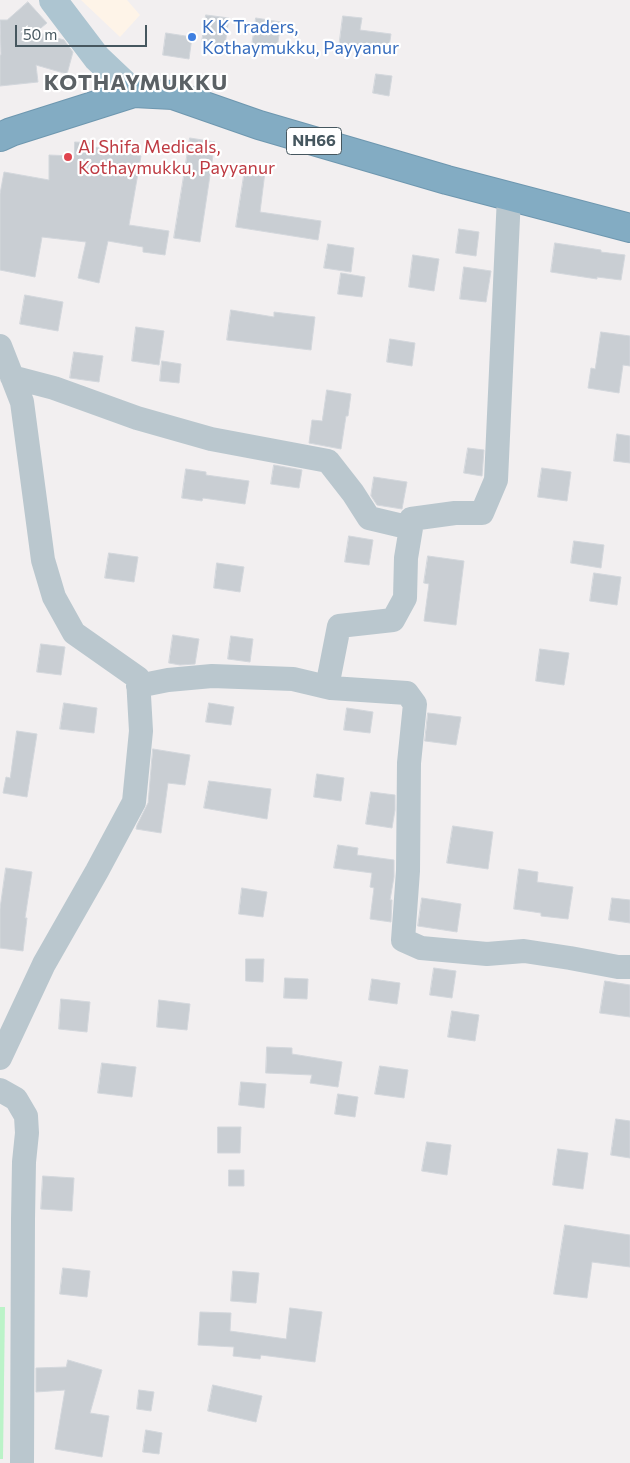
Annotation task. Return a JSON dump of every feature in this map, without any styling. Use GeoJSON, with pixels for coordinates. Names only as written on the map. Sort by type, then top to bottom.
{"type":"FeatureCollection","features":[{"type":"Feature","properties":{"kind":"highway","name":"NH66"},"geometry":{"type":"LineString","coordinates":[[0,137],[134,93],[174,95],[259,125],[447,180],[630,228]]}},
{"type":"Feature","properties":{"kind":"main road"},"geometry":{"type":"LineString","coordinates":[[53,0],[97,58],[134,93]]}},
{"type":"Feature","properties":{"kind":"street"},"geometry":{"type":"LineString","coordinates":[[327,687],[338,626],[393,620],[405,598],[406,558],[411,528],[410,518],[455,513],[482,513],[496,480],[509,196]]}},
{"type":"Feature","properties":{"kind":"street"},"geometry":{"type":"LineString","coordinates":[[0,346],[22,402],[43,560],[54,597],[74,633],[138,678],[141,731],[134,802],[98,871],[44,964],[0,1058]]}},
{"type":"Feature","properties":{"kind":"street"},"geometry":{"type":"LineString","coordinates":[[12,377],[54,388],[137,418],[211,439],[328,460],[369,518],[411,528]]}},
{"type":"Feature","properties":{"kind":"street"},"geometry":{"type":"LineString","coordinates":[[138,686],[168,680],[212,676],[293,679],[327,687],[407,693],[415,704],[409,763],[408,870],[403,940],[421,948],[487,954],[524,951],[618,967],[630,967]]}},
{"type":"Feature","properties":{"kind":"street"},"geometry":{"type":"LineString","coordinates":[[0,1090],[16,1099],[26,1116],[23,1218],[22,1463]]}},
{"type":"Feature","properties":{"kind":"shaded area"},"geometry":{"type":"Polygon","coordinates":[[[81,0],[127,0],[140,15],[120,37],[81,0]]]}},
{"type":"Feature","properties":{"kind":"green space"},"geometry":{"type":"Polygon","coordinates":[[[0,1307],[5,1307],[3,1459],[0,1459],[0,1307]]]}},
{"type":"Feature","properties":{"kind":"building"},"geometry":{"type":"Polygon","coordinates":[[[28,2],[47,23],[36,32],[64,40],[73,52],[67,74],[36,65],[38,82],[0,86],[0,20],[7,20],[28,2]]]}},
{"type":"Feature","properties":{"kind":"building"},"geometry":{"type":"Polygon","coordinates":[[[206,15],[229,18],[225,45],[202,42],[206,15]]]}},
{"type":"Feature","properties":{"kind":"building"},"geometry":{"type":"Polygon","coordinates":[[[343,16],[362,18],[360,30],[391,34],[388,54],[339,47],[343,16]]]}},
{"type":"Feature","properties":{"kind":"building"},"geometry":{"type":"Polygon","coordinates":[[[256,18],[281,22],[276,55],[251,52],[256,18]]]}},
{"type":"Feature","properties":{"kind":"building"},"geometry":{"type":"Polygon","coordinates":[[[166,33],[192,37],[189,59],[163,55],[166,33]]]}},
{"type":"Feature","properties":{"kind":"building"},"geometry":{"type":"Polygon","coordinates":[[[376,74],[392,76],[389,96],[373,93],[376,74]]]}},
{"type":"Feature","properties":{"kind":"building"},"geometry":{"type":"Polygon","coordinates":[[[190,138],[215,142],[200,242],[174,238],[190,138]]]}},
{"type":"Feature","properties":{"kind":"building"},"geometry":{"type":"Polygon","coordinates":[[[75,142],[94,143],[94,147],[141,156],[129,225],[169,231],[165,255],[143,252],[143,247],[108,241],[99,283],[78,278],[86,242],[42,237],[35,277],[0,270],[0,194],[4,172],[49,180],[49,155],[74,156],[75,142]]]}},
{"type":"Feature","properties":{"kind":"building"},"geometry":{"type":"Polygon","coordinates":[[[245,169],[265,172],[260,212],[321,221],[318,240],[236,227],[245,169]]]}},
{"type":"Feature","properties":{"kind":"building"},"geometry":{"type":"Polygon","coordinates":[[[459,229],[479,232],[476,256],[456,253],[459,229]]]}},
{"type":"Feature","properties":{"kind":"building"},"geometry":{"type":"Polygon","coordinates":[[[555,243],[625,255],[621,280],[597,277],[597,279],[551,272],[555,243]]]}},
{"type":"Feature","properties":{"kind":"building"},"geometry":{"type":"Polygon","coordinates":[[[328,244],[354,248],[351,272],[324,268],[328,244]]]}},
{"type":"Feature","properties":{"kind":"building"},"geometry":{"type":"Polygon","coordinates":[[[413,255],[439,259],[434,291],[409,287],[413,255]]]}},
{"type":"Feature","properties":{"kind":"building"},"geometry":{"type":"Polygon","coordinates":[[[464,267],[491,271],[486,302],[460,299],[464,267]]]}},
{"type":"Feature","properties":{"kind":"building"},"geometry":{"type":"Polygon","coordinates":[[[341,273],[365,277],[362,297],[338,294],[341,273]]]}},
{"type":"Feature","properties":{"kind":"building"},"geometry":{"type":"Polygon","coordinates":[[[25,295],[63,302],[58,331],[20,324],[25,295]]]}},
{"type":"Feature","properties":{"kind":"building"},"geometry":{"type":"Polygon","coordinates":[[[231,310],[274,317],[274,312],[315,317],[311,350],[227,340],[231,310]]]}},
{"type":"Feature","properties":{"kind":"building"},"geometry":{"type":"Polygon","coordinates":[[[136,327],[164,331],[159,365],[132,361],[136,327]]]}},
{"type":"Feature","properties":{"kind":"building"},"geometry":{"type":"Polygon","coordinates":[[[601,332],[630,336],[630,366],[623,365],[619,393],[588,388],[591,368],[595,369],[601,332]]]}},
{"type":"Feature","properties":{"kind":"building"},"geometry":{"type":"Polygon","coordinates":[[[390,339],[415,343],[412,366],[387,362],[390,339]]]}},
{"type":"Feature","properties":{"kind":"building"},"geometry":{"type":"Polygon","coordinates":[[[74,352],[103,356],[99,382],[70,378],[74,352]]]}},
{"type":"Feature","properties":{"kind":"building"},"geometry":{"type":"Polygon","coordinates":[[[162,361],[181,364],[179,383],[160,381],[162,361]]]}},
{"type":"Feature","properties":{"kind":"building"},"geometry":{"type":"Polygon","coordinates":[[[327,390],[351,394],[341,449],[309,443],[312,420],[322,421],[327,390]]]}},
{"type":"Feature","properties":{"kind":"building"},"geometry":{"type":"Polygon","coordinates":[[[617,434],[630,436],[630,463],[614,461],[617,434]]]}},
{"type":"Feature","properties":{"kind":"building"},"geometry":{"type":"Polygon","coordinates":[[[468,448],[484,450],[482,476],[464,473],[468,448]]]}},
{"type":"Feature","properties":{"kind":"building"},"geometry":{"type":"Polygon","coordinates":[[[274,465],[302,470],[299,488],[271,484],[274,465]]]}},
{"type":"Feature","properties":{"kind":"building"},"geometry":{"type":"Polygon","coordinates":[[[542,468],[571,472],[567,501],[538,497],[542,468]]]}},
{"type":"Feature","properties":{"kind":"building"},"geometry":{"type":"Polygon","coordinates":[[[186,469],[206,472],[206,475],[249,481],[245,504],[203,498],[202,501],[182,498],[186,469]]]}},
{"type":"Feature","properties":{"kind":"building"},"geometry":{"type":"Polygon","coordinates":[[[374,477],[407,482],[402,509],[377,505],[371,496],[374,477]]]}},
{"type":"Feature","properties":{"kind":"building"},"geometry":{"type":"Polygon","coordinates":[[[349,536],[373,540],[369,565],[345,562],[349,536]]]}},
{"type":"Feature","properties":{"kind":"building"},"geometry":{"type":"Polygon","coordinates":[[[574,541],[604,545],[601,568],[571,563],[574,541]]]}},
{"type":"Feature","properties":{"kind":"building"},"geometry":{"type":"Polygon","coordinates":[[[109,553],[138,557],[134,582],[105,578],[109,553]]]}},
{"type":"Feature","properties":{"kind":"building"},"geometry":{"type":"Polygon","coordinates":[[[428,556],[464,561],[456,625],[424,621],[429,584],[424,583],[428,556]]]}},
{"type":"Feature","properties":{"kind":"building"},"geometry":{"type":"Polygon","coordinates":[[[217,563],[244,567],[240,592],[214,588],[217,563]]]}},
{"type":"Feature","properties":{"kind":"building"},"geometry":{"type":"Polygon","coordinates":[[[594,573],[621,577],[617,605],[590,601],[594,573]]]}},
{"type":"Feature","properties":{"kind":"building"},"geometry":{"type":"Polygon","coordinates":[[[173,635],[199,639],[195,664],[180,665],[169,663],[173,635]]]}},
{"type":"Feature","properties":{"kind":"building"},"geometry":{"type":"Polygon","coordinates":[[[231,636],[253,639],[250,662],[228,659],[231,636]]]}},
{"type":"Feature","properties":{"kind":"building"},"geometry":{"type":"Polygon","coordinates":[[[41,644],[65,647],[61,675],[37,672],[41,644]]]}},
{"type":"Feature","properties":{"kind":"building"},"geometry":{"type":"Polygon","coordinates":[[[540,649],[569,653],[564,685],[536,681],[540,649]]]}},
{"type":"Feature","properties":{"kind":"building"},"geometry":{"type":"Polygon","coordinates":[[[64,703],[97,708],[94,733],[60,729],[64,703]]]}},
{"type":"Feature","properties":{"kind":"building"},"geometry":{"type":"Polygon","coordinates":[[[209,703],[234,707],[231,725],[206,722],[209,703]]]}},
{"type":"Feature","properties":{"kind":"building"},"geometry":{"type":"Polygon","coordinates":[[[347,708],[373,712],[370,733],[344,730],[347,708]]]}},
{"type":"Feature","properties":{"kind":"building"},"geometry":{"type":"Polygon","coordinates":[[[428,713],[461,717],[456,745],[425,741],[428,713]]]}},
{"type":"Feature","properties":{"kind":"building"},"geometry":{"type":"Polygon","coordinates":[[[17,731],[37,734],[27,797],[3,793],[6,777],[10,778],[17,731]]]}},
{"type":"Feature","properties":{"kind":"building"},"geometry":{"type":"Polygon","coordinates":[[[153,749],[190,755],[185,785],[168,783],[161,833],[136,829],[148,803],[153,749]]]}},
{"type":"Feature","properties":{"kind":"building"},"geometry":{"type":"Polygon","coordinates":[[[317,774],[344,778],[341,801],[314,797],[317,774]]]}},
{"type":"Feature","properties":{"kind":"building"},"geometry":{"type":"Polygon","coordinates":[[[209,781],[271,789],[267,819],[204,808],[209,781]]]}},
{"type":"Feature","properties":{"kind":"building"},"geometry":{"type":"Polygon","coordinates":[[[371,792],[395,795],[392,828],[366,824],[371,792]]]}},
{"type":"Feature","properties":{"kind":"building"},"geometry":{"type":"Polygon","coordinates":[[[453,826],[493,832],[488,869],[447,863],[453,826]]]}},
{"type":"Feature","properties":{"kind":"building"},"geometry":{"type":"Polygon","coordinates":[[[338,845],[358,848],[357,855],[394,860],[394,877],[390,900],[392,900],[391,922],[370,919],[374,888],[370,887],[372,873],[334,868],[338,845]]]}},
{"type":"Feature","properties":{"kind":"building"},"geometry":{"type":"Polygon","coordinates":[[[6,868],[32,872],[25,918],[27,918],[23,951],[0,948],[0,909],[6,868]]]}},
{"type":"Feature","properties":{"kind":"building"},"geometry":{"type":"Polygon","coordinates":[[[519,869],[538,872],[537,882],[573,887],[568,919],[541,916],[541,913],[514,909],[519,869]]]}},
{"type":"Feature","properties":{"kind":"building"},"geometry":{"type":"Polygon","coordinates":[[[242,888],[267,892],[263,917],[239,914],[242,888]]]}},
{"type":"Feature","properties":{"kind":"building"},"geometry":{"type":"Polygon","coordinates":[[[422,898],[461,904],[457,932],[418,926],[422,898]]]}},
{"type":"Feature","properties":{"kind":"building"},"geometry":{"type":"Polygon","coordinates":[[[612,898],[630,900],[630,923],[609,920],[612,898]]]}},
{"type":"Feature","properties":{"kind":"building"},"geometry":{"type":"Polygon","coordinates":[[[246,959],[264,959],[263,982],[246,981],[246,959]]]}},
{"type":"Feature","properties":{"kind":"building"},"geometry":{"type":"Polygon","coordinates":[[[434,968],[456,971],[452,998],[430,995],[434,968]]]}},
{"type":"Feature","properties":{"kind":"building"},"geometry":{"type":"Polygon","coordinates":[[[285,978],[308,979],[307,999],[284,998],[285,978]]]}},
{"type":"Feature","properties":{"kind":"building"},"geometry":{"type":"Polygon","coordinates":[[[372,979],[400,983],[397,1004],[369,1000],[372,979]]]}},
{"type":"Feature","properties":{"kind":"building"},"geometry":{"type":"Polygon","coordinates":[[[605,981],[630,985],[630,1017],[600,1013],[605,981]]]}},
{"type":"Feature","properties":{"kind":"building"},"geometry":{"type":"Polygon","coordinates":[[[61,999],[90,1002],[87,1032],[59,1029],[61,999]]]}},
{"type":"Feature","properties":{"kind":"building"},"geometry":{"type":"Polygon","coordinates":[[[159,1000],[190,1004],[187,1030],[157,1027],[159,1000]]]}},
{"type":"Feature","properties":{"kind":"building"},"geometry":{"type":"Polygon","coordinates":[[[452,1011],[479,1015],[475,1041],[448,1037],[452,1011]]]}},
{"type":"Feature","properties":{"kind":"building"},"geometry":{"type":"Polygon","coordinates":[[[267,1047],[292,1048],[292,1054],[342,1062],[338,1087],[310,1083],[312,1075],[266,1073],[267,1047]]]}},
{"type":"Feature","properties":{"kind":"building"},"geometry":{"type":"Polygon","coordinates":[[[102,1063],[136,1067],[132,1097],[98,1093],[102,1063]]]}},
{"type":"Feature","properties":{"kind":"building"},"geometry":{"type":"Polygon","coordinates":[[[380,1066],[408,1070],[404,1098],[375,1094],[380,1066]]]}},
{"type":"Feature","properties":{"kind":"building"},"geometry":{"type":"Polygon","coordinates":[[[241,1082],[266,1084],[264,1108],[239,1105],[241,1082]]]}},
{"type":"Feature","properties":{"kind":"building"},"geometry":{"type":"Polygon","coordinates":[[[338,1094],[358,1097],[355,1117],[335,1114],[338,1094]]]}},
{"type":"Feature","properties":{"kind":"building"},"geometry":{"type":"Polygon","coordinates":[[[616,1119],[630,1121],[630,1158],[611,1155],[616,1119]]]}},
{"type":"Feature","properties":{"kind":"building"},"geometry":{"type":"Polygon","coordinates":[[[218,1127],[241,1127],[240,1153],[218,1153],[218,1127]]]}},
{"type":"Feature","properties":{"kind":"building"},"geometry":{"type":"Polygon","coordinates":[[[427,1142],[451,1145],[447,1175],[422,1171],[427,1142]]]}},
{"type":"Feature","properties":{"kind":"building"},"geometry":{"type":"Polygon","coordinates":[[[558,1149],[588,1153],[583,1189],[553,1185],[558,1149]]]}},
{"type":"Feature","properties":{"kind":"building"},"geometry":{"type":"Polygon","coordinates":[[[229,1170],[244,1170],[244,1186],[229,1186],[229,1170]]]}},
{"type":"Feature","properties":{"kind":"building"},"geometry":{"type":"Polygon","coordinates":[[[43,1176],[74,1178],[72,1211],[41,1209],[43,1176]]]}},
{"type":"Feature","properties":{"kind":"building"},"geometry":{"type":"Polygon","coordinates":[[[565,1225],[630,1235],[630,1267],[592,1262],[587,1298],[554,1294],[565,1225]]]}},
{"type":"Feature","properties":{"kind":"building"},"geometry":{"type":"Polygon","coordinates":[[[63,1268],[90,1271],[87,1297],[60,1294],[63,1268]]]}},
{"type":"Feature","properties":{"kind":"building"},"geometry":{"type":"Polygon","coordinates":[[[233,1271],[259,1273],[256,1303],[231,1301],[233,1271]]]}},
{"type":"Feature","properties":{"kind":"building"},"geometry":{"type":"Polygon","coordinates":[[[290,1308],[322,1312],[315,1362],[261,1355],[260,1359],[233,1356],[234,1347],[198,1345],[200,1312],[231,1313],[230,1331],[286,1339],[290,1308]]]}},
{"type":"Feature","properties":{"kind":"building"},"geometry":{"type":"Polygon","coordinates":[[[68,1360],[102,1370],[90,1413],[109,1416],[102,1457],[55,1449],[65,1390],[36,1392],[36,1368],[66,1367],[68,1360]]]}},
{"type":"Feature","properties":{"kind":"building"},"geometry":{"type":"Polygon","coordinates":[[[213,1385],[262,1396],[256,1422],[208,1411],[213,1385]]]}},
{"type":"Feature","properties":{"kind":"building"},"geometry":{"type":"Polygon","coordinates":[[[139,1390],[154,1392],[151,1411],[137,1409],[139,1390]]]}},
{"type":"Feature","properties":{"kind":"building"},"geometry":{"type":"Polygon","coordinates":[[[146,1430],[162,1433],[159,1454],[143,1452],[146,1430]]]}},
{"type":"Feature","properties":{"kind":"place","name":"K K Traders, Kothaymukku, Payyanur"},"geometry":{"type":"Point","coordinates":[192,37]}},
{"type":"Feature","properties":{"kind":"place","name":"Al Shifa Medicals, Kothaymukku, Payyanur"},"geometry":{"type":"Point","coordinates":[68,157]}},
{"type":"Feature","properties":{"kind":"district","name":"KOTHAYMUKKU"},"geometry":{"type":"Point","coordinates":[136,83]}}]}
